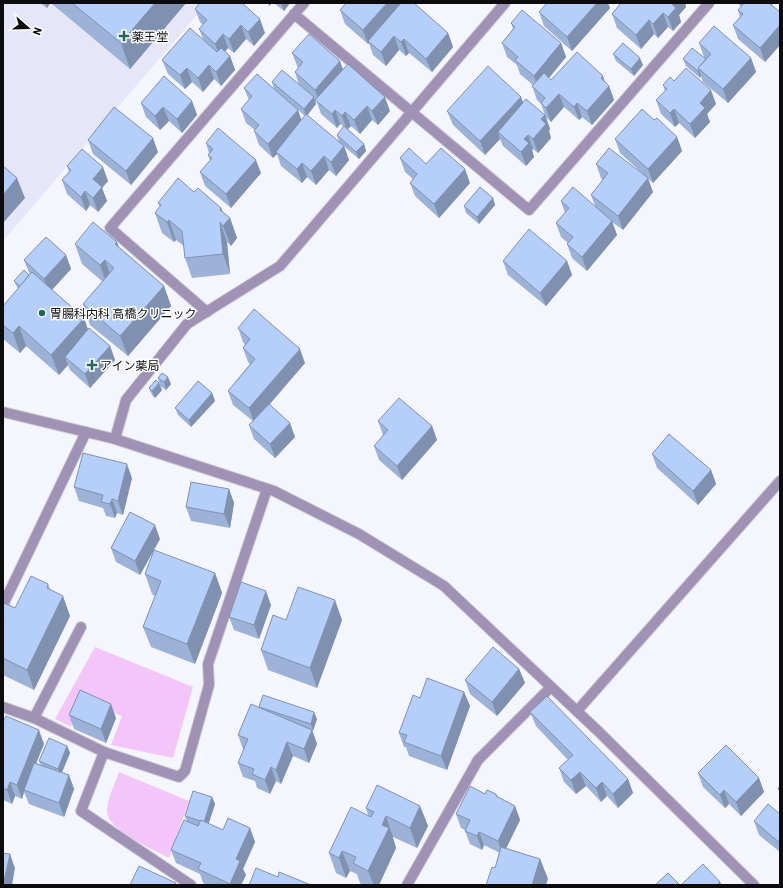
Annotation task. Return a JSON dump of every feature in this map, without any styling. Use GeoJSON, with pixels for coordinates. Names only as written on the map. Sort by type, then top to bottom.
{"type":"FeatureCollection","features":[{"type":"Feature","properties":{"kind":"street"},"geometry":{"type":"LineString","coordinates":[[207,312],[110,228],[304,3]]}},
{"type":"Feature","properties":{"kind":"street"},"geometry":{"type":"LineString","coordinates":[[115,439],[126,400],[187,324],[280,266],[505,3]]}},
{"type":"Feature","properties":{"kind":"street"},"geometry":{"type":"LineString","coordinates":[[294,14],[529,210],[709,3]]}},
{"type":"Feature","properties":{"kind":"street"},"geometry":{"type":"LineString","coordinates":[[3,412],[115,439],[274,491],[359,534],[444,586],[577,711],[754,885]]}},
{"type":"Feature","properties":{"kind":"street"},"geometry":{"type":"LineString","coordinates":[[3,605],[86,432]]}},
{"type":"Feature","properties":{"kind":"street"},"geometry":{"type":"LineString","coordinates":[[577,711],[780,481]]}},
{"type":"Feature","properties":{"kind":"street"},"geometry":{"type":"LineString","coordinates":[[3,707],[34,718],[104,752],[179,777],[185,771],[209,685],[208,664],[267,489]]}},
{"type":"Feature","properties":{"kind":"street"},"geometry":{"type":"LineString","coordinates":[[34,718],[81,627]]}},
{"type":"Feature","properties":{"kind":"street"},"geometry":{"type":"LineString","coordinates":[[407,885],[478,760],[551,687]]}},
{"type":"Feature","properties":{"kind":"street"},"geometry":{"type":"LineString","coordinates":[[104,752],[81,811],[191,885]]}},
{"type":"Feature","properties":{"kind":"shaded area"},"geometry":{"type":"Polygon","coordinates":[[[3,3],[207,3],[3,241],[3,3]]]}},
{"type":"Feature","properties":{"kind":"shaded area"},"geometry":{"type":"Polygon","coordinates":[[[95,647],[193,687],[173,758],[111,745],[122,716],[81,699],[71,727],[55,719],[95,647]]]}},
{"type":"Feature","properties":{"kind":"shaded area"},"geometry":{"type":"Polygon","coordinates":[[[119,772],[189,801],[169,858],[122,832],[109,818],[107,811],[108,801],[119,772]]]}},
{"type":"Feature","properties":{"kind":"building"},"geometry":{"type":"Polygon","coordinates":[[[72,3],[155,3],[121,43],[72,3]]]}},
{"type":"Feature","properties":{"kind":"building"},"geometry":{"type":"Polygon","coordinates":[[[200,3],[242,3],[260,19],[248,32],[241,25],[229,39],[223,34],[215,44],[199,29],[207,20],[195,9],[200,3]]]}},
{"type":"Feature","properties":{"kind":"building"},"geometry":{"type":"Polygon","coordinates":[[[346,3],[387,3],[363,30],[340,10],[346,3]]]}},
{"type":"Feature","properties":{"kind":"building"},"geometry":{"type":"Polygon","coordinates":[[[401,3],[414,3],[448,33],[426,59],[404,39],[401,42],[394,36],[381,52],[368,41],[401,3]]]}},
{"type":"Feature","properties":{"kind":"building"},"geometry":{"type":"Polygon","coordinates":[[[547,3],[597,3],[567,37],[539,12],[547,3]]]}},
{"type":"Feature","properties":{"kind":"building"},"geometry":{"type":"Polygon","coordinates":[[[621,3],[672,3],[676,8],[668,17],[663,13],[653,24],[649,20],[636,35],[612,14],[621,3]]]}},
{"type":"Feature","properties":{"kind":"building"},"geometry":{"type":"Polygon","coordinates":[[[744,3],[769,3],[780,12],[780,25],[760,48],[733,25],[743,14],[738,10],[744,3]]]}},
{"type":"Feature","properties":{"kind":"building"},"geometry":{"type":"Polygon","coordinates":[[[522,10],[561,43],[534,76],[515,60],[518,57],[502,43],[515,27],[511,23],[522,10]]]}},
{"type":"Feature","properties":{"kind":"building"},"geometry":{"type":"Polygon","coordinates":[[[714,26],[751,58],[723,89],[698,68],[711,54],[699,43],[714,26]]]}},
{"type":"Feature","properties":{"kind":"building"},"geometry":{"type":"Polygon","coordinates":[[[190,28],[217,52],[221,48],[230,56],[216,72],[209,65],[198,78],[187,68],[180,75],[162,60],[190,28]]]}},
{"type":"Feature","properties":{"kind":"building"},"geometry":{"type":"Polygon","coordinates":[[[309,34],[340,61],[315,90],[295,72],[303,62],[292,53],[309,34]]]}},
{"type":"Feature","properties":{"kind":"building"},"geometry":{"type":"Polygon","coordinates":[[[623,43],[640,58],[631,69],[613,54],[623,43]]]}},
{"type":"Feature","properties":{"kind":"building"},"geometry":{"type":"Polygon","coordinates":[[[692,48],[706,59],[698,68],[698,71],[683,59],[692,48]]]}},
{"type":"Feature","properties":{"kind":"building"},"geometry":{"type":"Polygon","coordinates":[[[577,52],[603,76],[601,78],[609,86],[587,111],[577,103],[574,107],[559,94],[546,108],[541,103],[545,98],[532,86],[544,73],[551,80],[577,52]]]}},
{"type":"Feature","properties":{"kind":"building"},"geometry":{"type":"Polygon","coordinates":[[[348,64],[385,97],[372,111],[367,106],[354,120],[345,112],[342,116],[335,110],[332,114],[315,100],[348,64]]]}},
{"type":"Feature","properties":{"kind":"building"},"geometry":{"type":"Polygon","coordinates":[[[488,66],[521,97],[480,141],[447,111],[488,66]]]}},
{"type":"Feature","properties":{"kind":"building"},"geometry":{"type":"Polygon","coordinates":[[[686,68],[711,90],[700,103],[705,108],[690,124],[674,109],[670,113],[656,100],[667,89],[663,85],[670,77],[674,81],[686,68]]]}},
{"type":"Feature","properties":{"kind":"building"},"geometry":{"type":"Polygon","coordinates":[[[282,70],[314,97],[304,109],[272,82],[282,70]]]}},
{"type":"Feature","properties":{"kind":"building"},"geometry":{"type":"Polygon","coordinates":[[[257,74],[298,110],[268,144],[254,131],[259,125],[241,109],[252,96],[244,88],[257,74]]]}},
{"type":"Feature","properties":{"kind":"building"},"geometry":{"type":"Polygon","coordinates":[[[164,76],[192,101],[177,119],[163,107],[155,116],[141,103],[164,76]]]}},
{"type":"Feature","properties":{"kind":"building"},"geometry":{"type":"Polygon","coordinates":[[[526,99],[545,115],[541,119],[546,124],[533,139],[528,135],[524,139],[529,143],[521,152],[498,132],[526,99]]]}},
{"type":"Feature","properties":{"kind":"building"},"geometry":{"type":"Polygon","coordinates":[[[114,107],[153,138],[126,171],[88,140],[114,107]]]}},
{"type":"Feature","properties":{"kind":"building"},"geometry":{"type":"Polygon","coordinates":[[[642,109],[654,120],[657,118],[677,137],[648,169],[615,139],[642,109]]]}},
{"type":"Feature","properties":{"kind":"building"},"geometry":{"type":"Polygon","coordinates":[[[306,114],[344,146],[331,162],[324,156],[311,171],[302,163],[297,169],[276,152],[306,114]]]}},
{"type":"Feature","properties":{"kind":"building"},"geometry":{"type":"Polygon","coordinates":[[[344,126],[364,144],[356,152],[337,135],[344,126]]]}},
{"type":"Feature","properties":{"kind":"building"},"geometry":{"type":"Polygon","coordinates":[[[218,128],[256,160],[226,194],[200,172],[212,158],[208,155],[213,149],[206,143],[218,128]]]}},
{"type":"Feature","properties":{"kind":"building"},"geometry":{"type":"Polygon","coordinates":[[[409,148],[426,164],[441,148],[465,169],[434,204],[410,183],[417,174],[400,158],[409,148]]]}},
{"type":"Feature","properties":{"kind":"building"},"geometry":{"type":"Polygon","coordinates":[[[609,148],[648,178],[618,216],[591,195],[608,173],[596,164],[609,148]]]}},
{"type":"Feature","properties":{"kind":"building"},"geometry":{"type":"Polygon","coordinates":[[[82,149],[103,167],[93,179],[102,187],[93,198],[85,191],[81,197],[62,180],[71,170],[67,166],[82,149]]]}},
{"type":"Feature","properties":{"kind":"building"},"geometry":{"type":"Polygon","coordinates":[[[3,166],[17,178],[3,195],[3,166]]]}},
{"type":"Feature","properties":{"kind":"building"},"geometry":{"type":"Polygon","coordinates":[[[178,178],[194,192],[198,188],[230,218],[223,226],[220,222],[223,254],[185,258],[182,231],[169,220],[167,222],[155,213],[161,205],[158,203],[178,178]]]}},
{"type":"Feature","properties":{"kind":"building"},"geometry":{"type":"Polygon","coordinates":[[[480,187],[493,198],[477,217],[464,206],[480,187]]]}},
{"type":"Feature","properties":{"kind":"building"},"geometry":{"type":"Polygon","coordinates":[[[573,187],[612,221],[582,257],[567,244],[573,237],[556,223],[569,208],[561,201],[573,187]]]}},
{"type":"Feature","properties":{"kind":"building"},"geometry":{"type":"Polygon","coordinates":[[[93,222],[117,242],[115,244],[164,286],[120,336],[83,304],[114,268],[105,260],[100,265],[75,244],[93,222]]]}},
{"type":"Feature","properties":{"kind":"building"},"geometry":{"type":"Polygon","coordinates":[[[529,229],[567,261],[540,293],[503,261],[529,229]]]}},
{"type":"Feature","properties":{"kind":"building"},"geometry":{"type":"Polygon","coordinates":[[[46,237],[66,255],[44,279],[24,260],[46,237]]]}},
{"type":"Feature","properties":{"kind":"building"},"geometry":{"type":"Polygon","coordinates":[[[24,270],[29,275],[20,286],[14,281],[24,270]]]}},
{"type":"Feature","properties":{"kind":"building"},"geometry":{"type":"Polygon","coordinates":[[[32,272],[84,318],[51,355],[19,326],[13,333],[3,325],[3,306],[32,272]]]}},
{"type":"Feature","properties":{"kind":"building"},"geometry":{"type":"Polygon","coordinates":[[[254,309],[300,349],[249,408],[228,391],[255,359],[243,348],[250,339],[238,328],[254,309]]]}},
{"type":"Feature","properties":{"kind":"building"},"geometry":{"type":"Polygon","coordinates":[[[89,328],[110,346],[85,374],[65,357],[89,328]]]}},
{"type":"Feature","properties":{"kind":"building"},"geometry":{"type":"Polygon","coordinates":[[[162,373],[168,377],[164,382],[158,378],[162,373]]]}},
{"type":"Feature","properties":{"kind":"building"},"geometry":{"type":"Polygon","coordinates":[[[156,380],[159,383],[152,391],[149,388],[156,380]]]}},
{"type":"Feature","properties":{"kind":"building"},"geometry":{"type":"Polygon","coordinates":[[[198,381],[212,393],[189,420],[175,408],[198,381]]]}},
{"type":"Feature","properties":{"kind":"building"},"geometry":{"type":"Polygon","coordinates":[[[399,398],[432,426],[397,466],[374,446],[388,430],[378,421],[399,398]]]}},
{"type":"Feature","properties":{"kind":"building"},"geometry":{"type":"Polygon","coordinates":[[[269,404],[290,423],[270,444],[249,425],[269,404]]]}},
{"type":"Feature","properties":{"kind":"building"},"geometry":{"type":"Polygon","coordinates":[[[669,434],[711,470],[693,491],[652,454],[669,434]]]}},
{"type":"Feature","properties":{"kind":"building"},"geometry":{"type":"Polygon","coordinates":[[[83,453],[127,464],[118,501],[112,499],[110,504],[101,502],[103,495],[74,487],[83,453]]]}},
{"type":"Feature","properties":{"kind":"building"},"geometry":{"type":"Polygon","coordinates":[[[191,482],[229,489],[224,514],[186,507],[191,482]]]}},
{"type":"Feature","properties":{"kind":"building"},"geometry":{"type":"Polygon","coordinates":[[[130,512],[155,525],[135,561],[111,548],[130,512]]]}},
{"type":"Feature","properties":{"kind":"building"},"geometry":{"type":"Polygon","coordinates":[[[154,550],[215,573],[187,644],[143,627],[161,581],[145,574],[154,550]]]}},
{"type":"Feature","properties":{"kind":"building"},"geometry":{"type":"Polygon","coordinates":[[[31,576],[48,584],[47,588],[63,596],[27,670],[3,658],[3,605],[4,603],[15,608],[31,576]]]}},
{"type":"Feature","properties":{"kind":"building"},"geometry":{"type":"Polygon","coordinates":[[[241,582],[266,591],[254,625],[229,617],[241,582]]]}},
{"type":"Feature","properties":{"kind":"building"},"geometry":{"type":"Polygon","coordinates":[[[298,587],[335,600],[310,668],[261,650],[273,615],[286,620],[298,587]]]}},
{"type":"Feature","properties":{"kind":"building"},"geometry":{"type":"Polygon","coordinates":[[[493,647],[519,669],[492,702],[465,680],[493,647]]]}},
{"type":"Feature","properties":{"kind":"building"},"geometry":{"type":"Polygon","coordinates":[[[427,678],[464,692],[441,756],[404,742],[407,735],[399,733],[413,695],[420,698],[427,678]]]}},
{"type":"Feature","properties":{"kind":"building"},"geometry":{"type":"Polygon","coordinates":[[[80,690],[111,704],[101,729],[69,715],[80,690]]]}},
{"type":"Feature","properties":{"kind":"building"},"geometry":{"type":"Polygon","coordinates":[[[263,695],[314,712],[311,724],[259,707],[263,695]]]}},
{"type":"Feature","properties":{"kind":"building"},"geometry":{"type":"Polygon","coordinates":[[[547,696],[628,779],[613,794],[602,782],[596,788],[580,772],[571,780],[559,768],[573,755],[530,712],[547,696]]]}},
{"type":"Feature","properties":{"kind":"building"},"geometry":{"type":"Polygon","coordinates":[[[251,704],[312,730],[304,749],[287,742],[276,770],[271,767],[265,780],[252,774],[254,769],[238,763],[248,739],[238,735],[251,704]]]}},
{"type":"Feature","properties":{"kind":"building"},"geometry":{"type":"Polygon","coordinates":[[[6,716],[39,730],[17,785],[10,782],[7,790],[3,788],[3,722],[6,716]]]}},
{"type":"Feature","properties":{"kind":"building"},"geometry":{"type":"Polygon","coordinates":[[[49,738],[67,746],[58,769],[39,761],[49,738]]]}},
{"type":"Feature","properties":{"kind":"building"},"geometry":{"type":"Polygon","coordinates":[[[726,745],[759,778],[736,802],[724,790],[720,795],[698,773],[726,745]]]}},
{"type":"Feature","properties":{"kind":"building"},"geometry":{"type":"Polygon","coordinates":[[[34,763],[69,775],[59,803],[24,790],[34,763]]]}},
{"type":"Feature","properties":{"kind":"building"},"geometry":{"type":"Polygon","coordinates":[[[377,785],[420,806],[410,828],[386,816],[382,825],[389,828],[368,871],[353,863],[356,857],[342,851],[339,858],[329,853],[351,807],[371,817],[374,812],[366,808],[377,785]]]}},
{"type":"Feature","properties":{"kind":"building"},"geometry":{"type":"Polygon","coordinates":[[[470,786],[485,794],[487,790],[496,794],[496,796],[515,806],[498,841],[479,832],[477,836],[465,831],[470,820],[456,814],[470,786]]]}},
{"type":"Feature","properties":{"kind":"building"},"geometry":{"type":"Polygon","coordinates":[[[193,791],[212,797],[204,822],[185,816],[193,791]]]}},
{"type":"Feature","properties":{"kind":"building"},"geometry":{"type":"Polygon","coordinates":[[[768,804],[780,814],[780,843],[754,821],[768,804]]]}},
{"type":"Feature","properties":{"kind":"building"},"geometry":{"type":"Polygon","coordinates":[[[228,818],[250,828],[236,859],[240,861],[230,884],[198,869],[201,863],[171,850],[184,820],[198,826],[201,820],[223,830],[228,818]]]}},
{"type":"Feature","properties":{"kind":"building"},"geometry":{"type":"Polygon","coordinates":[[[501,847],[540,859],[532,885],[486,885],[492,867],[495,868],[501,847]]]}},
{"type":"Feature","properties":{"kind":"building"},"geometry":{"type":"Polygon","coordinates":[[[3,853],[10,854],[3,885],[3,853]]]}},
{"type":"Feature","properties":{"kind":"building"},"geometry":{"type":"Polygon","coordinates":[[[703,864],[720,882],[717,885],[681,885],[703,864]]]}},
{"type":"Feature","properties":{"kind":"building"},"geometry":{"type":"Polygon","coordinates":[[[139,866],[176,883],[175,885],[130,885],[139,866]]]}},
{"type":"Feature","properties":{"kind":"building"},"geometry":{"type":"Polygon","coordinates":[[[256,868],[278,877],[279,872],[311,885],[249,885],[256,868]]]}},
{"type":"Feature","properties":{"kind":"building"},"geometry":{"type":"Polygon","coordinates":[[[668,873],[680,885],[655,885],[668,873]]]}},
{"type":"Feature","properties":{"kind":"place","name":"薬王堂"},"geometry":{"type":"Point","coordinates":[124,36]}},
{"type":"Feature","properties":{"kind":"place","name":"胃腸科内科 高橋クリニック"},"geometry":{"type":"Point","coordinates":[42,313]}},
{"type":"Feature","properties":{"kind":"place","name":"アイン薬局"},"geometry":{"type":"Point","coordinates":[92,365]}}]}
